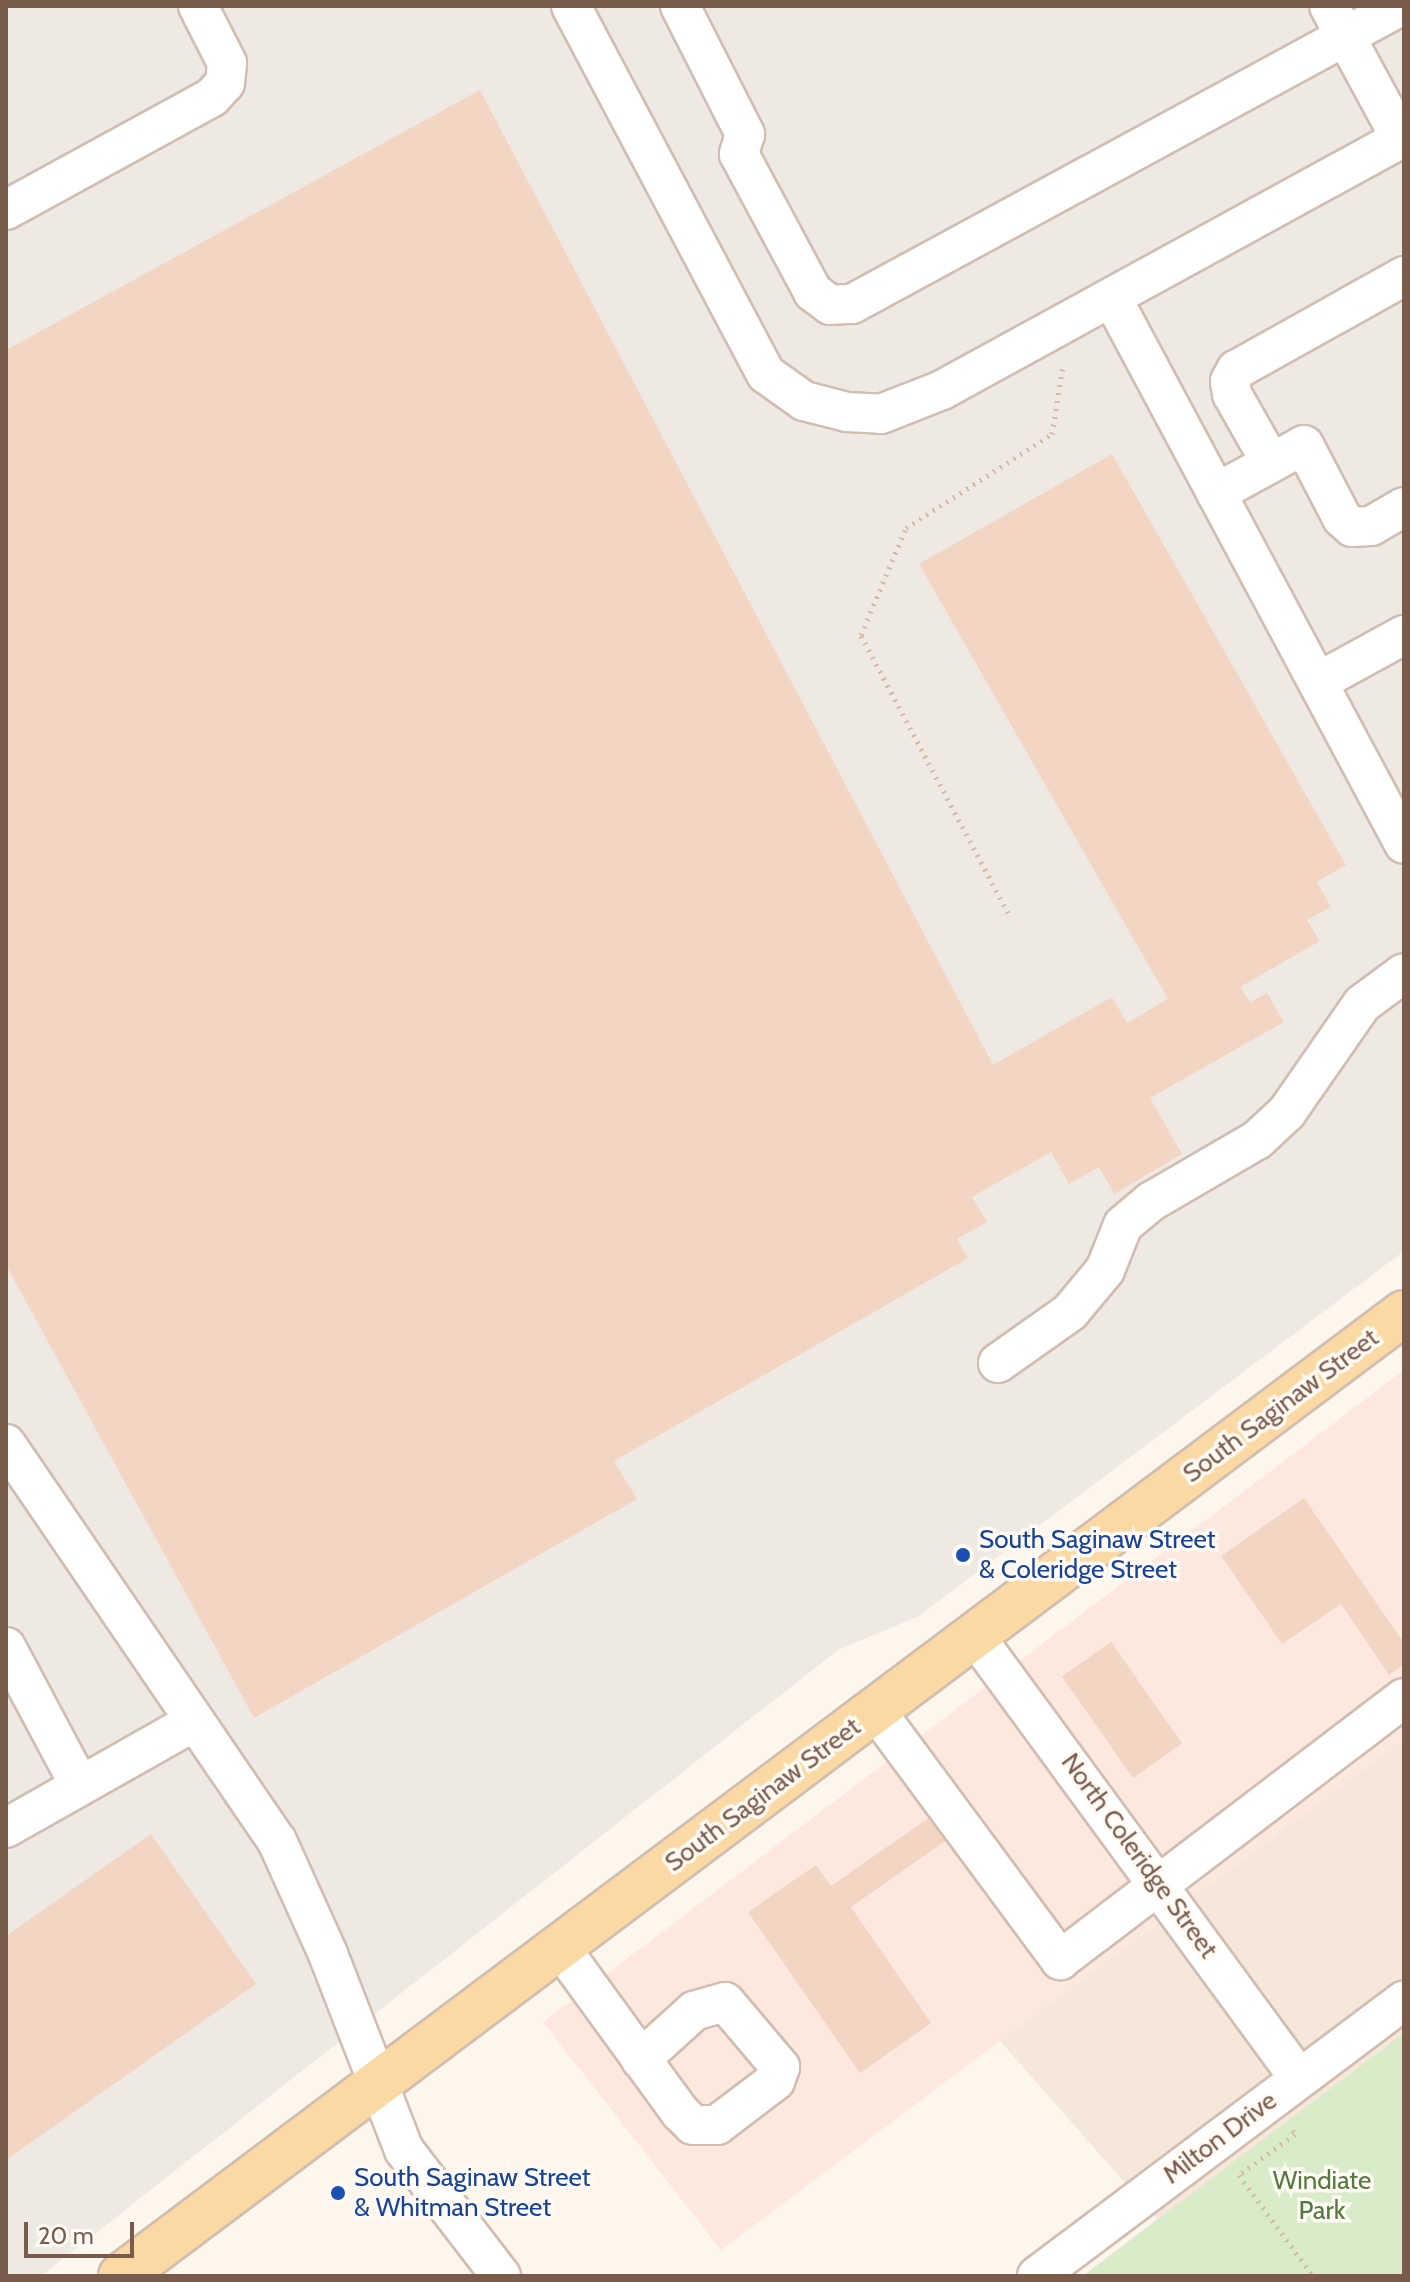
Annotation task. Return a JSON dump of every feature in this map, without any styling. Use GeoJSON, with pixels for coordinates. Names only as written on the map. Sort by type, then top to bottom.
{"type":"FeatureCollection","features":[{"type":"Feature","properties":{"kind":"main road","name":"South Saginaw Street"},"geometry":{"type":"LineString","coordinates":[[121,2276],[1404,1313]]}},
{"type":"Feature","properties":{"kind":"street"},"geometry":{"type":"LineString","coordinates":[[6,210],[212,97],[225,83],[227,63],[198,6]]}},
{"type":"Feature","properties":{"kind":"street"},"geometry":{"type":"LineString","coordinates":[[571,6],[766,374],[804,401],[881,414],[942,390],[1402,138],[1337,21]]}},
{"type":"Feature","properties":{"kind":"street"},"geometry":{"type":"LineString","coordinates":[[680,6],[745,134],[739,154],[813,292],[830,305],[852,304],[1337,21],[1401,6]]}},
{"type":"Feature","properties":{"kind":"street"},"geometry":{"type":"LineString","coordinates":[[1271,463],[1232,394],[1230,381],[1236,370],[1404,276]]}},
{"type":"Feature","properties":{"kind":"street"},"geometry":{"type":"LineString","coordinates":[[1112,298],[1404,844]]}},
{"type":"Feature","properties":{"kind":"street"},"geometry":{"type":"LineString","coordinates":[[1216,493],[1304,445],[1342,518],[1352,527],[1371,526],[1404,507]]}},
{"type":"Feature","properties":{"kind":"street"},"geometry":{"type":"LineString","coordinates":[[1318,682],[1404,635]]}},
{"type":"Feature","properties":{"kind":"street"},"geometry":{"type":"LineString","coordinates":[[998,1363],[1070,1312],[1105,1270],[1123,1225],[1152,1201],[1257,1140],[1287,1112],[1362,1004],[1404,973]]}},
{"type":"Feature","properties":{"kind":"street"},"geometry":{"type":"LineString","coordinates":[[6,1444],[277,1841],[328,1954],[404,2150],[501,2276]]}},
{"type":"Feature","properties":{"kind":"street","name":"North Coleridge Street"},"geometry":{"type":"LineString","coordinates":[[975,1636],[1162,1884],[1299,2078]]}},
{"type":"Feature","properties":{"kind":"street"},"geometry":{"type":"LineString","coordinates":[[6,1647],[80,1786]]}},
{"type":"Feature","properties":{"kind":"street"},"geometry":{"type":"LineString","coordinates":[[876,1711],[1060,1960],[1404,1698]]}},
{"type":"Feature","properties":{"kind":"street"},"geometry":{"type":"LineString","coordinates":[[6,1828],[195,1721]]}},
{"type":"Feature","properties":{"kind":"street"},"geometry":{"type":"LineString","coordinates":[[560,1947],[641,2059]]}},
{"type":"Feature","properties":{"kind":"street","name":"Milton Drive"},"geometry":{"type":"LineString","coordinates":[[1037,2276],[1404,2000]]}},
{"type":"Feature","properties":{"kind":"path"},"geometry":{"type":"LineString","coordinates":[[1008,913],[861,635],[906,528],[1052,434],[1066,352]]}},
{"type":"Feature","properties":{"kind":"path"},"geometry":{"type":"LineString","coordinates":[[1289,2125],[1295,2134],[1239,2175],[1313,2276]]}},
{"type":"Feature","properties":{"kind":"shaded area"},"geometry":{"type":"Polygon","coordinates":[[[6,6],[1404,6],[1404,1251],[919,1616],[838,1650],[41,2276],[6,2276],[6,6]]]}},
{"type":"Feature","properties":{"kind":"shaded area"},"geometry":{"type":"Polygon","coordinates":[[[1404,1370],[1404,1739],[721,2250],[543,2022],[1404,1370]]]}},
{"type":"Feature","properties":{"kind":"shaded area"},"geometry":{"type":"Polygon","coordinates":[[[1404,1739],[1404,2276],[1083,2276],[1157,2219],[1000,2041],[1404,1739]]]}},
{"type":"Feature","properties":{"kind":"green space","name":"Windiate Park"},"geometry":{"type":"Polygon","coordinates":[[[1404,2033],[1404,2276],[1083,2276],[1157,2220],[1404,2033]]]}},
{"type":"Feature","properties":{"kind":"building"},"geometry":{"type":"Polygon","coordinates":[[[480,90],[993,1065],[1112,997],[1127,1023],[1168,999],[919,564],[1112,454],[1346,865],[1317,882],[1331,907],[1307,920],[1320,941],[1240,987],[1250,1002],[1267,993],[1284,1022],[1150,1098],[1182,1154],[1114,1194],[1099,1167],[1069,1184],[1051,1152],[972,1197],[987,1222],[957,1239],[968,1258],[614,1461],[637,1499],[254,1718],[6,1265],[6,350],[480,90]]]}},
{"type":"Feature","properties":{"kind":"building"},"geometry":{"type":"Polygon","coordinates":[[[1304,1498],[1404,1643],[1404,1664],[1389,1675],[1341,1604],[1282,1644],[1221,1556],[1304,1498]]]}},
{"type":"Feature","properties":{"kind":"building"},"geometry":{"type":"Polygon","coordinates":[[[1111,1642],[1182,1744],[1133,1778],[1062,1676],[1111,1642]]]}},
{"type":"Feature","properties":{"kind":"building"},"geometry":{"type":"Polygon","coordinates":[[[937,1812],[954,1835],[851,1907],[931,2023],[860,2073],[748,1912],[816,1865],[831,1886],[937,1812]]]}},
{"type":"Feature","properties":{"kind":"building"},"geometry":{"type":"Polygon","coordinates":[[[151,1834],[256,1984],[6,2160],[6,1936],[151,1834]]]}},
{"type":"Feature","properties":{"kind":"place","name":"South Saginaw Street & Coleridge Street"},"geometry":{"type":"Point","coordinates":[963,1555]}},
{"type":"Feature","properties":{"kind":"place","name":"South Saginaw Street & Whitman Street"},"geometry":{"type":"Point","coordinates":[338,2193]}}]}
